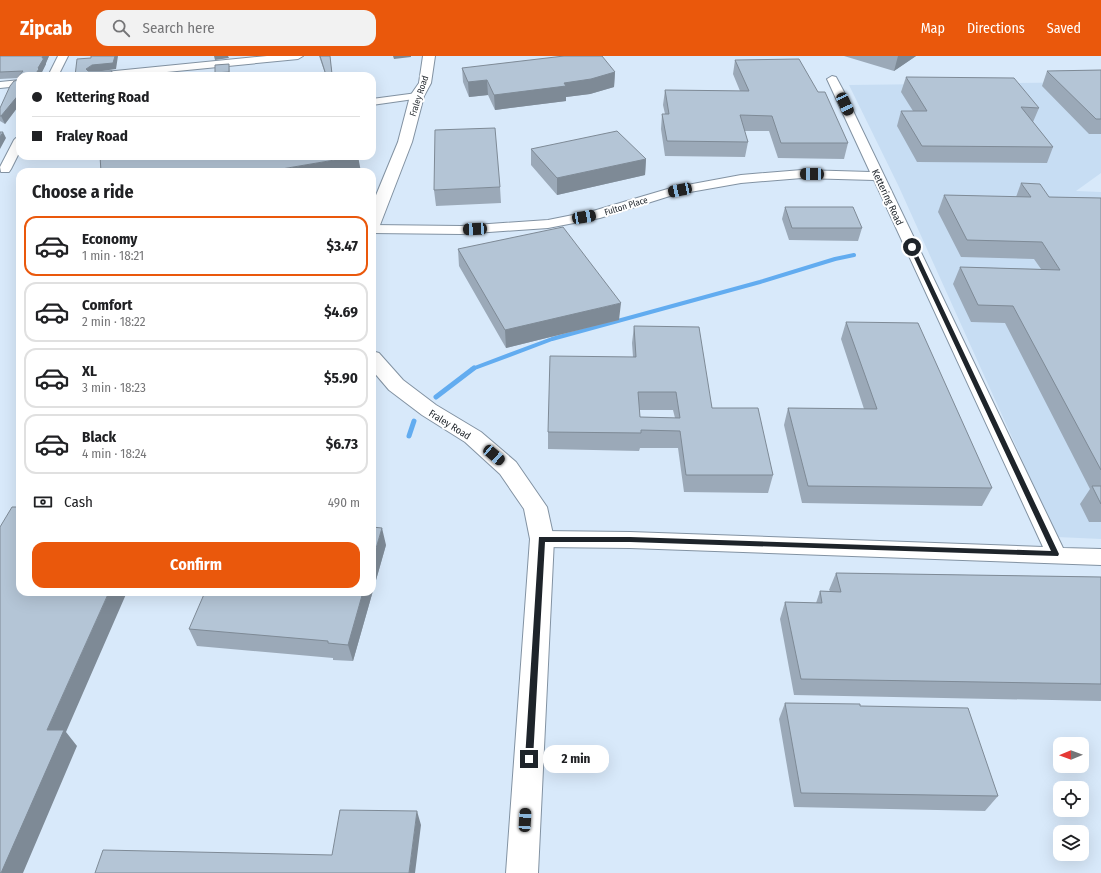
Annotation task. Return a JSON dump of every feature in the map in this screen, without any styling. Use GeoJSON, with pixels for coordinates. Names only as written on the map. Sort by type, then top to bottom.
{"type":"FeatureCollection","features":[{"type":"Feature","properties":{"kind":"street"},"geometry":{"type":"LineString","coordinates":[[55,72],[63,56]]}},
{"type":"Feature","properties":{"kind":"street"},"geometry":{"type":"LineString","coordinates":[[136,72],[298,56]]}},
{"type":"Feature","properties":{"kind":"street","name":"Fraley Road"},"geometry":{"type":"LineString","coordinates":[[376,215],[405,142],[417,96],[425,83],[429,56]]}},
{"type":"Feature","properties":{"kind":"street","name":"Kettering Road"},"geometry":{"type":"LineString","coordinates":[[832,79],[1056,554]]}},
{"type":"Feature","properties":{"kind":"street"},"geometry":{"type":"LineString","coordinates":[[0,85],[16,83]]}},
{"type":"Feature","properties":{"kind":"street"},"geometry":{"type":"LineString","coordinates":[[376,101],[417,96]]}},
{"type":"Feature","properties":{"kind":"street"},"geometry":{"type":"LineString","coordinates":[[5,169],[16,153]]}},
{"type":"Feature","properties":{"kind":"street","name":"Fulton Place"},"geometry":{"type":"LineString","coordinates":[[376,229],[461,230],[548,224],[595,215],[671,192],[741,179],[802,174],[878,176]]}},
{"type":"Feature","properties":{"kind":"street","name":"Fraley Road"},"geometry":{"type":"LineString","coordinates":[[376,362],[396,385],[429,410],[473,437],[508,468],[535,507],[542,539],[522,873]]}},
{"type":"Feature","properties":{"kind":"street"},"geometry":{"type":"LineString","coordinates":[[542,539],[638,540],[1056,554],[1101,557]]}},
{"type":"Feature","properties":{"kind":"shaded area"},"geometry":{"type":"Polygon","coordinates":[[[1101,82],[1101,173],[1076,191],[1101,192],[1101,539],[1057,537],[899,187],[849,85],[1101,82]]]}},
{"type":"Feature","properties":{"kind":"building"},"geometry":{"type":"Polygon","coordinates":[[[0,56],[43,56],[42,58],[44,58],[37,72],[0,72],[0,56]]]}},
{"type":"Feature","properties":{"kind":"building"},"geometry":{"type":"Polygon","coordinates":[[[91,56],[115,56],[113,63],[92,65],[86,69],[88,71],[112,72],[75,72],[77,59],[91,58],[91,56]]]}},
{"type":"Feature","properties":{"kind":"building"},"geometry":{"type":"Polygon","coordinates":[[[320,56],[330,56],[332,72],[325,72],[320,56]]]}},
{"type":"Feature","properties":{"kind":"building"},"geometry":{"type":"Polygon","coordinates":[[[564,56],[602,56],[615,72],[591,79],[564,83],[566,86],[494,95],[487,80],[468,82],[462,68],[564,56]]]}},
{"type":"Feature","properties":{"kind":"building"},"geometry":{"type":"Polygon","coordinates":[[[799,59],[818,92],[825,92],[848,143],[781,143],[772,116],[740,115],[748,142],[667,141],[662,114],[669,114],[665,90],[749,91],[735,60],[799,59]]]}},
{"type":"Feature","properties":{"kind":"building"},"geometry":{"type":"Polygon","coordinates":[[[229,64],[229,72],[215,72],[215,65],[229,64]]]}},
{"type":"Feature","properties":{"kind":"building"},"geometry":{"type":"Polygon","coordinates":[[[1101,70],[1101,119],[1096,119],[1047,71],[1101,70]]]}},
{"type":"Feature","properties":{"kind":"building"},"geometry":{"type":"Polygon","coordinates":[[[906,77],[1014,78],[1039,108],[1021,107],[1053,147],[922,146],[901,111],[927,111],[906,77]]]}},
{"type":"Feature","properties":{"kind":"building"},"geometry":{"type":"Polygon","coordinates":[[[16,80],[16,98],[0,116],[0,108],[10,86],[16,80]]]}},
{"type":"Feature","properties":{"kind":"building"},"geometry":{"type":"Polygon","coordinates":[[[495,128],[500,187],[434,190],[435,130],[495,128]]]}},
{"type":"Feature","properties":{"kind":"building"},"geometry":{"type":"Polygon","coordinates":[[[617,131],[646,159],[557,178],[531,149],[617,131]]]}},
{"type":"Feature","properties":{"kind":"building"},"geometry":{"type":"Polygon","coordinates":[[[100,160],[334,160],[288,168],[101,168],[100,160]]]}},
{"type":"Feature","properties":{"kind":"building"},"geometry":{"type":"Polygon","coordinates":[[[1021,183],[1040,184],[1049,197],[1101,198],[1101,470],[1013,306],[978,305],[960,267],[1060,270],[1042,242],[967,240],[944,195],[1031,197],[1021,183]]]}},
{"type":"Feature","properties":{"kind":"building"},"geometry":{"type":"Polygon","coordinates":[[[785,207],[853,207],[862,228],[792,228],[785,207]]]}},
{"type":"Feature","properties":{"kind":"building"},"geometry":{"type":"Polygon","coordinates":[[[563,227],[621,303],[505,330],[458,249],[563,227]]]}},
{"type":"Feature","properties":{"kind":"building"},"geometry":{"type":"Polygon","coordinates":[[[846,322],[918,323],[992,488],[808,486],[788,408],[877,409],[846,322]]]}},
{"type":"Feature","properties":{"kind":"building"},"geometry":{"type":"Polygon","coordinates":[[[634,326],[699,327],[712,408],[758,408],[773,475],[686,475],[680,431],[641,430],[641,433],[548,432],[550,356],[636,357],[634,326]],[[638,392],[640,417],[680,418],[676,392],[638,392]]]}},
{"type":"Feature","properties":{"kind":"building"},"geometry":{"type":"Polygon","coordinates":[[[1092,486],[1101,486],[1101,504],[1092,486]]]}},
{"type":"Feature","properties":{"kind":"building"},"geometry":{"type":"Polygon","coordinates":[[[12,507],[16,507],[16,596],[107,596],[47,730],[64,730],[1,873],[0,873],[0,527],[12,507]]]}},
{"type":"Feature","properties":{"kind":"building"},"geometry":{"type":"Polygon","coordinates":[[[376,527],[382,528],[376,548],[376,527]]]}},
{"type":"Feature","properties":{"kind":"building"},"geometry":{"type":"Polygon","coordinates":[[[836,573],[1101,577],[1101,684],[801,679],[785,602],[822,603],[820,591],[841,592],[836,573]]]}},
{"type":"Feature","properties":{"kind":"building"},"geometry":{"type":"Polygon","coordinates":[[[203,596],[362,596],[348,645],[328,643],[328,641],[189,629],[203,596]]]}},
{"type":"Feature","properties":{"kind":"building"},"geometry":{"type":"Polygon","coordinates":[[[785,703],[968,708],[998,796],[801,793],[785,703]]]}},
{"type":"Feature","properties":{"kind":"building"},"geometry":{"type":"Polygon","coordinates":[[[340,810],[417,811],[409,873],[95,873],[103,850],[332,855],[340,810]]]}},
{"type":"Feature","properties":{"kind":"waterway"},"geometry":{"type":"LineString","coordinates":[[473,368],[552,339],[760,282],[835,259],[854,255]]}},
{"type":"Feature","properties":{"kind":"waterway"},"geometry":{"type":"LineString","coordinates":[[436,397],[473,368]]}},
{"type":"Feature","properties":{"kind":"waterway"},"geometry":{"type":"LineString","coordinates":[[409,436],[414,421]]}},
{"type":"Feature","properties":{"kind":"route"},"geometry":{"type":"LineString","coordinates":[[529,759],[542,539],[630,540],[1056,554],[912,247]]}}]}
